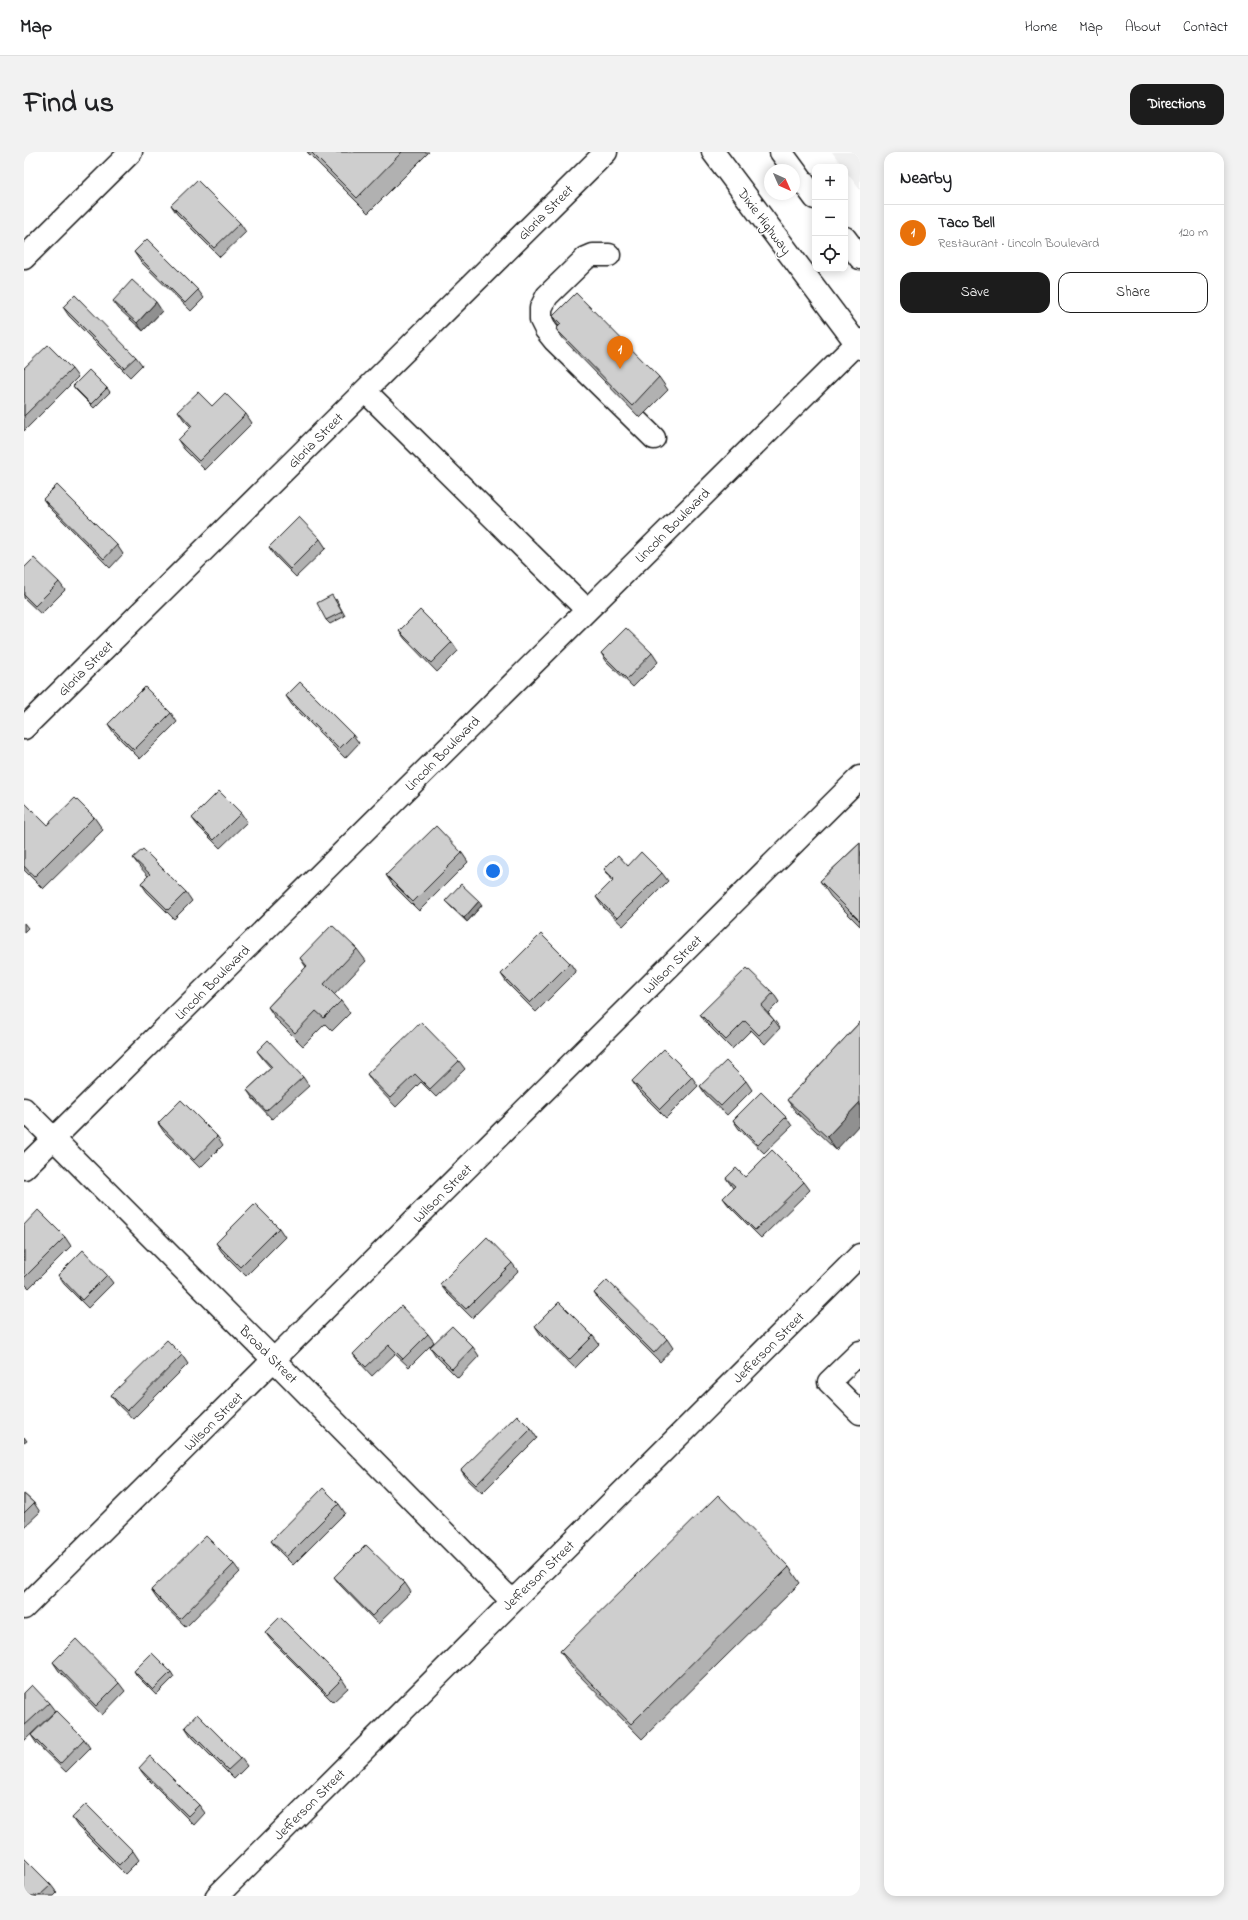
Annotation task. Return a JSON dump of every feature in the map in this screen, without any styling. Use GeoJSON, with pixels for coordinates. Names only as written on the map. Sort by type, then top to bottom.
{"type":"FeatureCollection","features":[{"type":"Feature","properties":{"kind":"street"},"geometry":{"type":"LineString","coordinates":[[24,258],[132,152]]}},
{"type":"Feature","properties":{"kind":"street","name":"Gloria Street"},"geometry":{"type":"LineString","coordinates":[[24,728],[606,152]]}},
{"type":"Feature","properties":{"kind":"street","name":"Dixie Highway"},"geometry":{"type":"LineString","coordinates":[[713,152],[859,344]]}},
{"type":"Feature","properties":{"kind":"street"},"geometry":{"type":"LineString","coordinates":[[781,152],[812,194]]}},
{"type":"Feature","properties":{"kind":"street"},"geometry":{"type":"LineString","coordinates":[[848,242],[860,258]]}},
{"type":"Feature","properties":{"kind":"street"},"geometry":{"type":"LineString","coordinates":[[609,255],[593,256],[581,262],[547,296],[541,308],[541,320],[546,330],[554,340],[654,438]]}},
{"type":"Feature","properties":{"kind":"street","name":"Lincoln Boulevard"},"geometry":{"type":"LineString","coordinates":[[24,1168],[587,610],[859,344]]}},
{"type":"Feature","properties":{"kind":"street"},"geometry":{"type":"LineString","coordinates":[[365,391],[587,610]]}},
{"type":"Feature","properties":{"kind":"street","name":"Wilson Street"},"geometry":{"type":"LineString","coordinates":[[24,1608],[860,776]]}},
{"type":"Feature","properties":{"kind":"street","name":"Broad Street"},"geometry":{"type":"LineString","coordinates":[[24,1109],[512,1601]]}},
{"type":"Feature","properties":{"kind":"street","name":"Jefferson Street"},"geometry":{"type":"LineString","coordinates":[[218,1896],[860,1255]]}},
{"type":"Feature","properties":{"kind":"street"},"geometry":{"type":"LineString","coordinates":[[860,1352],[829,1382],[860,1413]]}},
{"type":"Feature","properties":{"kind":"shaded area"},"geometry":{"type":"Polygon","coordinates":[[[832,152],[860,152],[860,190],[848,174],[848,164],[841,164],[832,152]]]}},
{"type":"Feature","properties":{"kind":"building"},"geometry":{"type":"Polygon","coordinates":[[[311,152],[402,152],[357,198],[311,152]]]}},
{"type":"Feature","properties":{"kind":"building"},"geometry":{"type":"Polygon","coordinates":[[[197,180],[240,223],[214,248],[171,205],[197,180]]]}},
{"type":"Feature","properties":{"kind":"building"},"geometry":{"type":"Polygon","coordinates":[[[147,239],[198,290],[185,303],[134,252],[147,239]]]}},
{"type":"Feature","properties":{"kind":"building"},"geometry":{"type":"Polygon","coordinates":[[[132,280],[156,302],[137,323],[113,301],[132,280]]]}},
{"type":"Feature","properties":{"kind":"building"},"geometry":{"type":"Polygon","coordinates":[[[576,293],[659,377],[632,406],[556,329],[561,324],[553,316],[576,293]]]}},
{"type":"Feature","properties":{"kind":"building"},"geometry":{"type":"Polygon","coordinates":[[[75,295],[136,357],[124,368],[63,307],[75,295]]]}},
{"type":"Feature","properties":{"kind":"building"},"geometry":{"type":"Polygon","coordinates":[[[48,345],[72,369],[24,416],[24,368],[48,345]]]}},
{"type":"Feature","properties":{"kind":"building"},"geometry":{"type":"Polygon","coordinates":[[[89,370],[107,388],[91,404],[73,386],[89,370]]]}},
{"type":"Feature","properties":{"kind":"building"},"geometry":{"type":"Polygon","coordinates":[[[198,392],[212,406],[225,393],[246,414],[199,461],[178,440],[192,426],[178,411],[198,392]]]}},
{"type":"Feature","properties":{"kind":"building"},"geometry":{"type":"Polygon","coordinates":[[[57,485],[117,545],[104,559],[43,499],[57,485]]]}},
{"type":"Feature","properties":{"kind":"building"},"geometry":{"type":"Polygon","coordinates":[[[299,517],[320,539],[290,569],[269,547],[299,517]]]}},
{"type":"Feature","properties":{"kind":"building"},"geometry":{"type":"Polygon","coordinates":[[[34,558],[59,582],[35,606],[24,595],[24,568],[34,558]]]}},
{"type":"Feature","properties":{"kind":"building"},"geometry":{"type":"Polygon","coordinates":[[[332,595],[342,612],[326,620],[317,603],[332,595]]]}},
{"type":"Feature","properties":{"kind":"building"},"geometry":{"type":"Polygon","coordinates":[[[420,610],[452,642],[431,663],[399,631],[420,610]]]}},
{"type":"Feature","properties":{"kind":"building"},"geometry":{"type":"Polygon","coordinates":[[[626,628],[652,653],[627,679],[601,653],[626,628]]]}},
{"type":"Feature","properties":{"kind":"building"},"geometry":{"type":"Polygon","coordinates":[[[300,682],[353,735],[339,749],[286,696],[300,682]]]}},
{"type":"Feature","properties":{"kind":"building"},"geometry":{"type":"Polygon","coordinates":[[[145,687],[171,713],[134,750],[108,724],[145,687]]]}},
{"type":"Feature","properties":{"kind":"building"},"geometry":{"type":"Polygon","coordinates":[[[219,791],[241,813],[214,840],[192,818],[219,791]]]}},
{"type":"Feature","properties":{"kind":"building"},"geometry":{"type":"Polygon","coordinates":[[[75,798],[94,817],[34,877],[24,866],[24,802],[47,825],[75,798]]]}},
{"type":"Feature","properties":{"kind":"building"},"geometry":{"type":"Polygon","coordinates":[[[436,826],[462,853],[413,902],[386,875],[436,826]]]}},
{"type":"Feature","properties":{"kind":"building"},"geometry":{"type":"Polygon","coordinates":[[[860,843],[860,921],[820,881],[860,843]]]}},
{"type":"Feature","properties":{"kind":"building"},"geometry":{"type":"Polygon","coordinates":[[[143,849],[186,892],[168,910],[141,883],[150,874],[133,858],[143,849]]]}},
{"type":"Feature","properties":{"kind":"building"},"geometry":{"type":"Polygon","coordinates":[[[641,852],[662,873],[617,918],[596,897],[614,879],[604,869],[618,855],[628,866],[641,852]]]}},
{"type":"Feature","properties":{"kind":"building"},"geometry":{"type":"Polygon","coordinates":[[[461,884],[479,901],[464,918],[445,901],[461,884]]]}},
{"type":"Feature","properties":{"kind":"building"},"geometry":{"type":"Polygon","coordinates":[[[332,925],[357,949],[324,984],[341,1001],[324,1018],[316,1011],[295,1033],[268,1007],[307,966],[300,958],[332,925]]]}},
{"type":"Feature","properties":{"kind":"building"},"geometry":{"type":"Polygon","coordinates":[[[541,934],[570,963],[530,1003],[501,974],[541,934]]]}},
{"type":"Feature","properties":{"kind":"building"},"geometry":{"type":"Polygon","coordinates":[[[747,968],[773,993],[761,1006],[774,1020],[759,1035],[745,1021],[726,1040],[700,1014],[747,968]]]}},
{"type":"Feature","properties":{"kind":"building"},"geometry":{"type":"Polygon","coordinates":[[[421,1022],[459,1061],[430,1089],[415,1074],[390,1098],[367,1074],[421,1022]]]}},
{"type":"Feature","properties":{"kind":"building"},"geometry":{"type":"Polygon","coordinates":[[[860,1022],[860,1102],[827,1137],[787,1100],[860,1022]]]}},
{"type":"Feature","properties":{"kind":"building"},"geometry":{"type":"Polygon","coordinates":[[[268,1040],[303,1077],[266,1111],[247,1090],[272,1067],[257,1051],[268,1040]]]}},
{"type":"Feature","properties":{"kind":"building"},"geometry":{"type":"Polygon","coordinates":[[[664,1049],[692,1077],[660,1109],[632,1081],[664,1049]]]}},
{"type":"Feature","properties":{"kind":"building"},"geometry":{"type":"Polygon","coordinates":[[[726,1061],[746,1081],[721,1106],[700,1086],[726,1061]]]}},
{"type":"Feature","properties":{"kind":"building"},"geometry":{"type":"Polygon","coordinates":[[[761,1092],[786,1117],[758,1145],[733,1120],[761,1092]]]}},
{"type":"Feature","properties":{"kind":"building"},"geometry":{"type":"Polygon","coordinates":[[[181,1100],[217,1136],[194,1160],[158,1123],[181,1100]]]}},
{"type":"Feature","properties":{"kind":"building"},"geometry":{"type":"Polygon","coordinates":[[[772,1150],[804,1182],[755,1230],[723,1198],[735,1186],[726,1178],[736,1168],[745,1177],[772,1150]]]}},
{"type":"Feature","properties":{"kind":"building"},"geometry":{"type":"Polygon","coordinates":[[[255,1204],[279,1228],[240,1267],[216,1243],[255,1204]]]}},
{"type":"Feature","properties":{"kind":"building"},"geometry":{"type":"Polygon","coordinates":[[[38,1210],[65,1237],[24,1278],[24,1225],[38,1210]]]}},
{"type":"Feature","properties":{"kind":"building"},"geometry":{"type":"Polygon","coordinates":[[[487,1237],[512,1263],[466,1309],[440,1284],[487,1237]]]}},
{"type":"Feature","properties":{"kind":"building"},"geometry":{"type":"Polygon","coordinates":[[[83,1250],[107,1275],[82,1300],[58,1275],[83,1250]]]}},
{"type":"Feature","properties":{"kind":"building"},"geometry":{"type":"Polygon","coordinates":[[[607,1280],[667,1339],[654,1353],[594,1293],[607,1280]]]}},
{"type":"Feature","properties":{"kind":"building"},"geometry":{"type":"Polygon","coordinates":[[[559,1302],[593,1336],[569,1360],[535,1326],[559,1302]]]}},
{"type":"Feature","properties":{"kind":"building"},"geometry":{"type":"Polygon","coordinates":[[[401,1306],[428,1334],[403,1359],[389,1345],[366,1367],[353,1354],[401,1306]]]}},
{"type":"Feature","properties":{"kind":"building"},"geometry":{"type":"Polygon","coordinates":[[[452,1326],[473,1347],[452,1369],[430,1347],[452,1326]]]}},
{"type":"Feature","properties":{"kind":"building"},"geometry":{"type":"Polygon","coordinates":[[[167,1340],[182,1355],[127,1411],[111,1395],[167,1340]]]}},
{"type":"Feature","properties":{"kind":"building"},"geometry":{"type":"Polygon","coordinates":[[[517,1415],[531,1429],[476,1485],[461,1470],[517,1415]]]}},
{"type":"Feature","properties":{"kind":"building"},"geometry":{"type":"Polygon","coordinates":[[[323,1488],[339,1504],[287,1556],[271,1541],[323,1488]]]}},
{"type":"Feature","properties":{"kind":"building"},"geometry":{"type":"Polygon","coordinates":[[[24,1494],[34,1503],[24,1513],[24,1494]]]}},
{"type":"Feature","properties":{"kind":"building"},"geometry":{"type":"Polygon","coordinates":[[[718,1495],[789,1567],[631,1724],[560,1651],[718,1495]]]}},
{"type":"Feature","properties":{"kind":"building"},"geometry":{"type":"Polygon","coordinates":[[[206,1536],[234,1564],[180,1619],[151,1590],[206,1536]]]}},
{"type":"Feature","properties":{"kind":"building"},"geometry":{"type":"Polygon","coordinates":[[[366,1545],[405,1583],[372,1616],[334,1577],[366,1545]]]}},
{"type":"Feature","properties":{"kind":"building"},"geometry":{"type":"Polygon","coordinates":[[[280,1617],[342,1679],[327,1694],[265,1632],[280,1617]]]}},
{"type":"Feature","properties":{"kind":"building"},"geometry":{"type":"Polygon","coordinates":[[[76,1639],[119,1683],[96,1706],[53,1662],[76,1639]]]}},
{"type":"Feature","properties":{"kind":"building"},"geometry":{"type":"Polygon","coordinates":[[[152,1653],[171,1672],[153,1690],[134,1671],[152,1653]]]}},
{"type":"Feature","properties":{"kind":"building"},"geometry":{"type":"Polygon","coordinates":[[[32,1685],[49,1703],[24,1726],[24,1693],[32,1685]]]}},
{"type":"Feature","properties":{"kind":"building"},"geometry":{"type":"Polygon","coordinates":[[[56,1711],[84,1739],[60,1764],[31,1735],[56,1711]]]}},
{"type":"Feature","properties":{"kind":"building"},"geometry":{"type":"Polygon","coordinates":[[[197,1714],[241,1758],[228,1770],[185,1727],[197,1714]]]}},
{"type":"Feature","properties":{"kind":"building"},"geometry":{"type":"Polygon","coordinates":[[[150,1756],[199,1805],[188,1816],[139,1768],[150,1756]]]}},
{"type":"Feature","properties":{"kind":"building"},"geometry":{"type":"Polygon","coordinates":[[[86,1804],[133,1851],[119,1865],[72,1818],[86,1804]]]}},
{"type":"Feature","properties":{"kind":"building"},"geometry":{"type":"Polygon","coordinates":[[[24,1858],[51,1885],[39,1896],[24,1896],[24,1858]]]}},
{"type":"Feature","properties":{"kind":"place","name":"Taco Bell"},"geometry":{"type":"Point","coordinates":[620,369]}}]}
